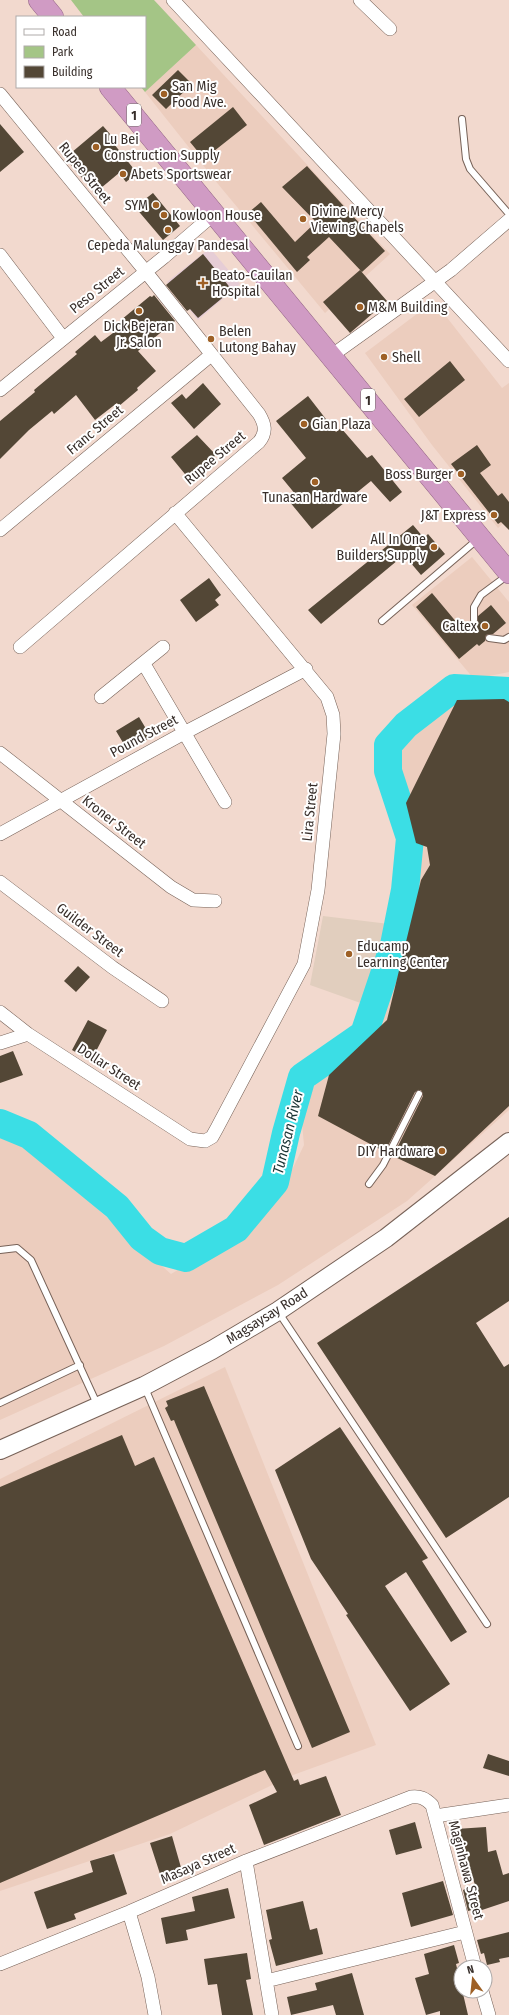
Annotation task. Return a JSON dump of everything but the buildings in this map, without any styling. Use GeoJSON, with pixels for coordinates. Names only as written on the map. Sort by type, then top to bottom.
{"type":"FeatureCollection","features":[{"type":"Feature","properties":{"kind":"highway"},"geometry":{"type":"LineString","coordinates":[[39,0],[52,16]]}},
{"type":"Feature","properties":{"kind":"highway","name":"1"},"geometry":{"type":"LineString","coordinates":[[111,88],[509,574]]}},
{"type":"Feature","properties":{"kind":"main road","name":"Magsaysay Road"},"geometry":{"type":"LineString","coordinates":[[0,1450],[144,1386],[212,1350],[278,1311],[386,1238],[509,1142]]}},
{"type":"Feature","properties":{"kind":"street"},"geometry":{"type":"LineString","coordinates":[[173,0],[509,361]]}},
{"type":"Feature","properties":{"kind":"street"},"geometry":{"type":"LineString","coordinates":[[360,0],[390,29]]}},
{"type":"Feature","properties":{"kind":"street","name":"Rupee Street"},"geometry":{"type":"LineString","coordinates":[[0,94],[146,272],[263,421],[265,428],[264,436],[20,647]]}},
{"type":"Feature","properties":{"kind":"street","name":"Peso Street"},"geometry":{"type":"LineString","coordinates":[[0,390],[146,272],[214,214]]}},
{"type":"Feature","properties":{"kind":"street"},"geometry":{"type":"LineString","coordinates":[[331,356],[436,281],[509,220]]}},
{"type":"Feature","properties":{"kind":"street"},"geometry":{"type":"LineString","coordinates":[[0,255],[63,338]]}},
{"type":"Feature","properties":{"kind":"street","name":"Franc Street"},"geometry":{"type":"LineString","coordinates":[[0,530],[211,355]]}},
{"type":"Feature","properties":{"kind":"street","name":"Lira Street"},"geometry":{"type":"LineString","coordinates":[[175,513],[306,669],[327,697],[333,715],[334,734],[312,924],[304,964],[212,1137],[205,1141]]}},
{"type":"Feature","properties":{"kind":"street"},"geometry":{"type":"LineString","coordinates":[[101,697],[144,664],[163,647]]}},
{"type":"Feature","properties":{"kind":"street"},"geometry":{"type":"LineString","coordinates":[[144,664],[225,802]]}},
{"type":"Feature","properties":{"kind":"street","name":"Pound Street"},"geometry":{"type":"LineString","coordinates":[[0,834],[184,733],[306,669]]}},
{"type":"Feature","properties":{"kind":"street","name":"Kroner Street"},"geometry":{"type":"LineString","coordinates":[[0,753],[171,887],[193,900],[215,901]]}},
{"type":"Feature","properties":{"kind":"street","name":"Guilder Street"},"geometry":{"type":"LineString","coordinates":[[0,882],[112,967],[162,1001]]}},
{"type":"Feature","properties":{"kind":"street","name":"Dollar Street"},"geometry":{"type":"LineString","coordinates":[[0,1012],[28,1034],[190,1139],[205,1141]]}},
{"type":"Feature","properties":{"kind":"street"},"geometry":{"type":"LineString","coordinates":[[0,1043],[28,1034]]}},
{"type":"Feature","properties":{"kind":"street","name":"Maginhawa Street"},"geometry":{"type":"LineString","coordinates":[[411,1797],[420,1796],[432,1805],[473,1959]]}},
{"type":"Feature","properties":{"kind":"street","name":"Masaya Street"},"geometry":{"type":"LineString","coordinates":[[0,1964],[129,1912],[246,1861],[411,1797]]}},
{"type":"Feature","properties":{"kind":"street"},"geometry":{"type":"LineString","coordinates":[[435,1816],[509,1804]]}},
{"type":"Feature","properties":{"kind":"street"},"geometry":{"type":"LineString","coordinates":[[246,1861],[272,2015]]}},
{"type":"Feature","properties":{"kind":"street"},"geometry":{"type":"LineString","coordinates":[[129,1912],[148,1977],[155,2015]]}},
{"type":"Feature","properties":{"kind":"street"},"geometry":{"type":"LineString","coordinates":[[266,1981],[465,1932]]}},
{"type":"Feature","properties":{"kind":"street"},"geometry":{"type":"LineString","coordinates":[[484,1999],[489,2015]]}},
{"type":"Feature","properties":{"kind":"lane"},"geometry":{"type":"LineString","coordinates":[[462,119],[465,153],[470,169],[509,214]]}},
{"type":"Feature","properties":{"kind":"lane"},"geometry":{"type":"LineString","coordinates":[[382,621],[480,538]]}},
{"type":"Feature","properties":{"kind":"lane"},"geometry":{"type":"LineString","coordinates":[[474,620],[474,607],[481,594],[509,574]]}},
{"type":"Feature","properties":{"kind":"lane"},"geometry":{"type":"LineString","coordinates":[[489,638],[504,640],[509,637]]}},
{"type":"Feature","properties":{"kind":"lane"},"geometry":{"type":"LineString","coordinates":[[368,1184],[383,1165],[419,1094]]}},
{"type":"Feature","properties":{"kind":"lane"},"geometry":{"type":"LineString","coordinates":[[0,1250],[17,1248],[31,1260],[98,1407]]}},
{"type":"Feature","properties":{"kind":"lane"},"geometry":{"type":"LineString","coordinates":[[278,1311],[487,1624]]}},
{"type":"Feature","properties":{"kind":"lane"},"geometry":{"type":"LineString","coordinates":[[0,1403],[80,1365]]}},
{"type":"Feature","properties":{"kind":"lane"},"geometry":{"type":"LineString","coordinates":[[144,1386],[298,1746]]}},
{"type":"Feature","properties":{"kind":"shaded area","name":"Divine Mercy Viewing Chapels"},"geometry":{"type":"Polygon","coordinates":[[[196,45],[390,254],[325,313],[218,184],[145,92],[196,45]]]}},
{"type":"Feature","properties":{"kind":"shaded area","name":"Beato-Cauilan Hospital"},"geometry":{"type":"Polygon","coordinates":[[[210,248],[240,284],[198,320],[167,282],[210,248]]]}},
{"type":"Feature","properties":{"kind":"shaded area"},"geometry":{"type":"Polygon","coordinates":[[[434,301],[502,388],[509,383],[509,518],[498,528],[432,445],[365,353],[434,301]]]}},
{"type":"Feature","properties":{"kind":"shaded area"},"geometry":{"type":"Polygon","coordinates":[[[472,557],[509,602],[509,672],[474,679],[412,605],[472,557]]]}},
{"type":"Feature","properties":{"kind":"shaded area"},"geometry":{"type":"Polygon","coordinates":[[[457,697],[509,699],[509,1110],[407,1201],[278,1285],[164,1346],[0,1420],[0,1132],[14,1135],[171,1274],[248,1228],[280,1195],[304,1145],[301,1113],[322,1070],[379,1024],[418,894],[417,848],[399,772],[402,741],[457,697]]]}},
{"type":"Feature","properties":{"kind":"shaded area","name":"Educamp Learning Center"},"geometry":{"type":"Polygon","coordinates":[[[323,916],[389,924],[369,1006],[310,985],[323,916]]]}},
{"type":"Feature","properties":{"kind":"shaded area"},"geometry":{"type":"Polygon","coordinates":[[[225,1367],[376,1745],[293,1775],[170,1834],[0,1891],[0,1479],[225,1367]]]}},
{"type":"Feature","properties":{"kind":"green space"},"geometry":{"type":"Polygon","coordinates":[[[71,0],[154,0],[196,45],[145,92],[142,88],[146,88],[146,16],[83,16],[71,0]]]}},
{"type":"Feature","properties":{"kind":"waterway","name":"Tunasan River"},"geometry":{"type":"LineString","coordinates":[[0,1123],[29,1135],[117,1207],[142,1238],[160,1251],[186,1258],[236,1229],[275,1182],[286,1133],[302,1077],[364,1034],[394,945],[405,890],[410,838],[388,771],[388,745],[406,725],[454,688],[509,691]]}},
{"type":"Feature","properties":{"kind":"place","name":"San Mig Food Ave."},"geometry":{"type":"Point","coordinates":[164,94]}},
{"type":"Feature","properties":{"kind":"place","name":"Lu Bei Construction Supply"},"geometry":{"type":"Point","coordinates":[96,147]}},
{"type":"Feature","properties":{"kind":"place","name":"Abets Sportswear"},"geometry":{"type":"Point","coordinates":[123,174]}},
{"type":"Feature","properties":{"kind":"place","name":"SYM"},"geometry":{"type":"Point","coordinates":[156,205]}},
{"type":"Feature","properties":{"kind":"place","name":"Kowloon House"},"geometry":{"type":"Point","coordinates":[164,215]}},
{"type":"Feature","properties":{"kind":"place","name":"Divine Mercy Viewing Chapels"},"geometry":{"type":"Point","coordinates":[303,219]}},
{"type":"Feature","properties":{"kind":"place","name":"Cepeda Malunggay Pandesal"},"geometry":{"type":"Point","coordinates":[168,230]}},
{"type":"Feature","properties":{"kind":"place","name":"Beato-Cauilan Hospital"},"geometry":{"type":"Point","coordinates":[203,283]}},
{"type":"Feature","properties":{"kind":"place","name":"M&M Building"},"geometry":{"type":"Point","coordinates":[360,307]}},
{"type":"Feature","properties":{"kind":"place","name":"Dick Bejeran Jr. Salon"},"geometry":{"type":"Point","coordinates":[139,311]}},
{"type":"Feature","properties":{"kind":"place","name":"Belen Lutong Bahay"},"geometry":{"type":"Point","coordinates":[211,339]}},
{"type":"Feature","properties":{"kind":"place","name":"Shell"},"geometry":{"type":"Point","coordinates":[384,357]}},
{"type":"Feature","properties":{"kind":"place","name":"Gian Plaza"},"geometry":{"type":"Point","coordinates":[304,424]}},
{"type":"Feature","properties":{"kind":"place","name":"Boss Burger"},"geometry":{"type":"Point","coordinates":[461,474]}},
{"type":"Feature","properties":{"kind":"place","name":"Tunasan Hardware"},"geometry":{"type":"Point","coordinates":[315,482]}},
{"type":"Feature","properties":{"kind":"place","name":"J&T Express"},"geometry":{"type":"Point","coordinates":[494,515]}},
{"type":"Feature","properties":{"kind":"place","name":"All In One Builders Supply"},"geometry":{"type":"Point","coordinates":[434,547]}},
{"type":"Feature","properties":{"kind":"place","name":"Caltex"},"geometry":{"type":"Point","coordinates":[485,626]}},
{"type":"Feature","properties":{"kind":"place","name":"Educamp Learning Center"},"geometry":{"type":"Point","coordinates":[349,954]}},
{"type":"Feature","properties":{"kind":"place","name":"DIY Hardware"},"geometry":{"type":"Point","coordinates":[442,1151]}}]}
